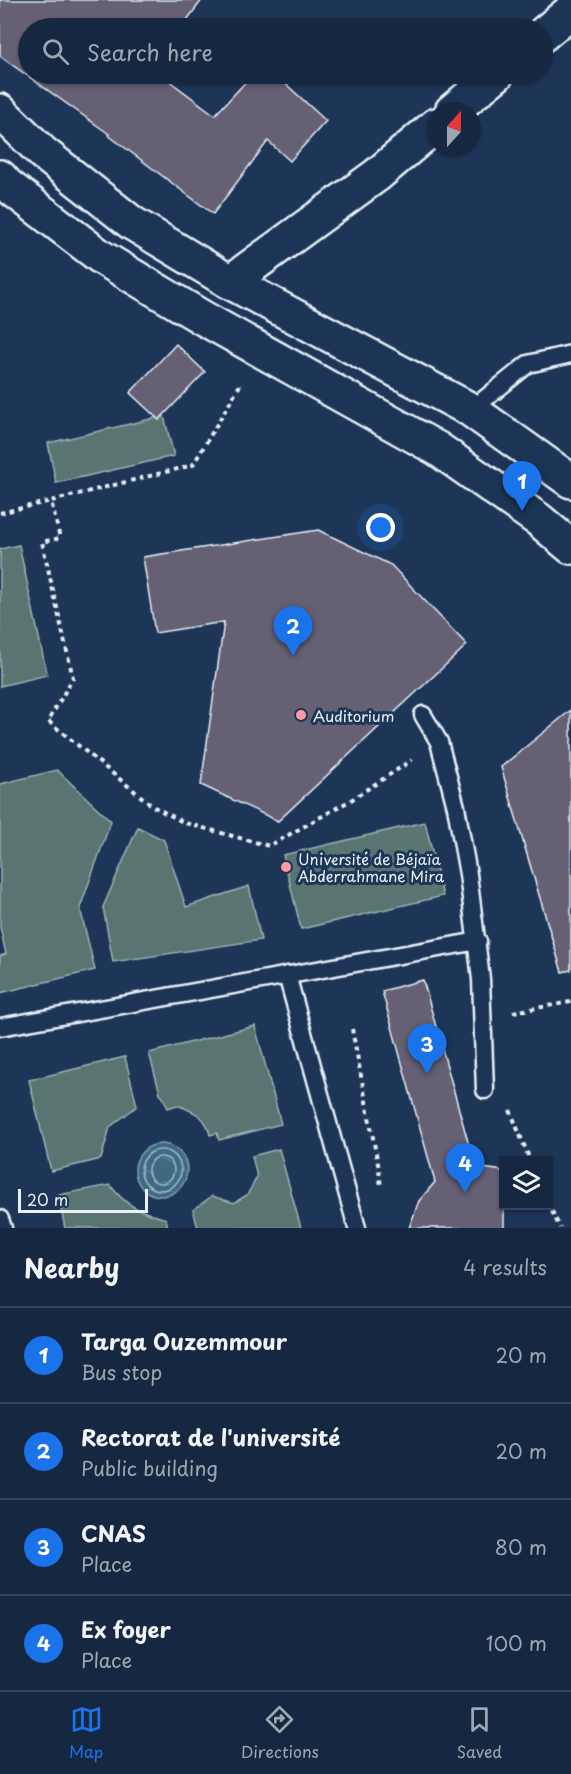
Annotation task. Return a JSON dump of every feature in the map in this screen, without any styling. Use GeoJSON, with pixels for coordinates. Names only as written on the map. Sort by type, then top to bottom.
{"type":"FeatureCollection","features":[{"type":"Feature","properties":{"kind":"street"},"geometry":{"type":"LineString","coordinates":[[553,26],[571,11]]}},
{"type":"Feature","properties":{"kind":"street"},"geometry":{"type":"LineString","coordinates":[[463,102],[485,84]]}},
{"type":"Feature","properties":{"kind":"street"},"geometry":{"type":"LineString","coordinates":[[0,111],[43,153],[132,223],[230,282],[471,410],[571,481]]}},
{"type":"Feature","properties":{"kind":"street"},"geometry":{"type":"LineString","coordinates":[[230,282],[377,175],[427,133]]}},
{"type":"Feature","properties":{"kind":"street"},"geometry":{"type":"LineString","coordinates":[[0,177],[101,257],[203,318],[438,449],[539,520],[571,547]]}},
{"type":"Feature","properties":{"kind":"street"},"geometry":{"type":"LineString","coordinates":[[438,449],[471,410]]}},
{"type":"Feature","properties":{"kind":"lane"},"geometry":{"type":"LineString","coordinates":[[471,410],[528,364],[571,354]]}},
{"type":"Feature","properties":{"kind":"lane"},"geometry":{"type":"LineString","coordinates":[[423,715],[439,742],[456,807],[468,874],[478,941],[485,1090]]}},
{"type":"Feature","properties":{"kind":"lane"},"geometry":{"type":"LineString","coordinates":[[0,1027],[478,941]]}},
{"type":"Feature","properties":{"kind":"lane"},"geometry":{"type":"LineString","coordinates":[[287,975],[357,1228]]}},
{"type":"Feature","properties":{"kind":"lane"},"geometry":{"type":"LineString","coordinates":[[0,1219],[3,1228]]}},
{"type":"Feature","properties":{"kind":"path"},"geometry":{"type":"LineString","coordinates":[[0,513],[193,465],[240,385]]}},
{"type":"Feature","properties":{"kind":"path"},"geometry":{"type":"LineString","coordinates":[[51,501],[60,538],[42,542],[73,678],[48,722],[154,807],[185,823],[269,846],[351,800],[439,742]]}},
{"type":"Feature","properties":{"kind":"path"},"geometry":{"type":"LineString","coordinates":[[483,1017],[571,1002]]}},
{"type":"Feature","properties":{"kind":"path"},"geometry":{"type":"LineString","coordinates":[[352,1029],[379,1169],[381,1193]]}},
{"type":"Feature","properties":{"kind":"path"},"geometry":{"type":"LineString","coordinates":[[485,1090],[502,1089],[528,1156]]}},
{"type":"Feature","properties":{"kind":"path"},"geometry":{"type":"LineString","coordinates":[[552,1210],[560,1228]]}},
{"type":"Feature","properties":{"kind":"green space"},"geometry":{"type":"Polygon","coordinates":[[[164,416],[174,456],[56,483],[48,443],[164,416]]]}},
{"type":"Feature","properties":{"kind":"green space"},"geometry":{"type":"Polygon","coordinates":[[[19,545],[47,675],[0,686],[0,549],[19,545]]]}},
{"type":"Feature","properties":{"kind":"green space"},"geometry":{"type":"Polygon","coordinates":[[[57,770],[111,821],[80,908],[95,970],[0,993],[0,956],[6,954],[0,927],[0,784],[57,770]]]}},
{"type":"Feature","properties":{"kind":"green space"},"geometry":{"type":"Polygon","coordinates":[[[425,822],[443,896],[301,929],[283,855],[425,822]]]}},
{"type":"Feature","properties":{"kind":"green space"},"geometry":{"type":"Polygon","coordinates":[[[138,827],[164,840],[186,907],[249,886],[261,940],[113,962],[103,907],[138,827]]]}},
{"type":"Feature","properties":{"kind":"green space"},"geometry":{"type":"Polygon","coordinates":[[[255,1026],[281,1124],[219,1140],[217,1133],[210,1135],[206,1123],[198,1115],[177,1105],[168,1108],[160,1093],[149,1053],[255,1026]]]}},
{"type":"Feature","properties":{"kind":"green space"},"geometry":{"type":"Polygon","coordinates":[[[125,1057],[137,1106],[110,1127],[101,1159],[51,1171],[29,1080],[125,1057]]]}},
{"type":"Feature","properties":{"kind":"green space"},"geometry":{"type":"Polygon","coordinates":[[[279,1149],[301,1228],[198,1228],[193,1210],[212,1196],[234,1203],[247,1195],[257,1177],[252,1156],[279,1149]]]}},
{"type":"Feature","properties":{"kind":"green space"},"geometry":{"type":"Polygon","coordinates":[[[110,1185],[134,1207],[166,1219],[168,1228],[65,1228],[58,1195],[110,1185]]]}},
{"type":"Feature","properties":{"kind":"water"},"geometry":{"type":"Polygon","coordinates":[[[156,1144],[166,1144],[180,1151],[187,1170],[180,1189],[166,1196],[156,1196],[146,1192],[139,1185],[135,1175],[135,1165],[139,1155],[146,1148],[156,1144]]]}},
{"type":"Feature","properties":{"kind":"building"},"geometry":{"type":"Polygon","coordinates":[[[0,0],[202,0],[188,18],[18,18],[18,69],[0,56],[0,0]]]}},
{"type":"Feature","properties":{"kind":"building"},"geometry":{"type":"Polygon","coordinates":[[[39,84],[173,84],[215,115],[244,84],[286,84],[326,121],[290,161],[268,141],[213,214],[39,84]]]}},
{"type":"Feature","properties":{"kind":"building"},"geometry":{"type":"Polygon","coordinates":[[[176,344],[205,372],[159,420],[130,393],[176,344]]]}},
{"type":"Feature","properties":{"kind":"building","name":"Auditorium"},"geometry":{"type":"Polygon","coordinates":[[[318,530],[391,565],[467,645],[278,821],[201,785],[224,622],[155,633],[143,557],[318,530]]]}},
{"type":"Feature","properties":{"kind":"building"},"geometry":{"type":"Polygon","coordinates":[[[571,710],[571,970],[562,972],[501,767],[571,710]]]}},
{"type":"Feature","properties":{"kind":"building"},"geometry":{"type":"Polygon","coordinates":[[[423,980],[475,1167],[499,1170],[499,1210],[504,1210],[504,1228],[409,1228],[419,1201],[435,1182],[382,991],[423,980]]]}},
{"type":"Feature","properties":{"kind":"place","name":"Targa Ouzemmour"},"geometry":{"type":"Point","coordinates":[522,511]}},
{"type":"Feature","properties":{"kind":"place","name":"Rectorat de l'université"},"geometry":{"type":"Point","coordinates":[293,656]}},
{"type":"Feature","properties":{"kind":"place","name":"Auditorium"},"geometry":{"type":"Point","coordinates":[301,715]}},
{"type":"Feature","properties":{"kind":"place","name":"Université de Béjaïa Abderrahmane Mira"},"geometry":{"type":"Point","coordinates":[286,867]}},
{"type":"Feature","properties":{"kind":"place","name":"CNAS"},"geometry":{"type":"Point","coordinates":[427,1074]}},
{"type":"Feature","properties":{"kind":"place","name":"Ex foyer"},"geometry":{"type":"Point","coordinates":[465,1193]}}]}
